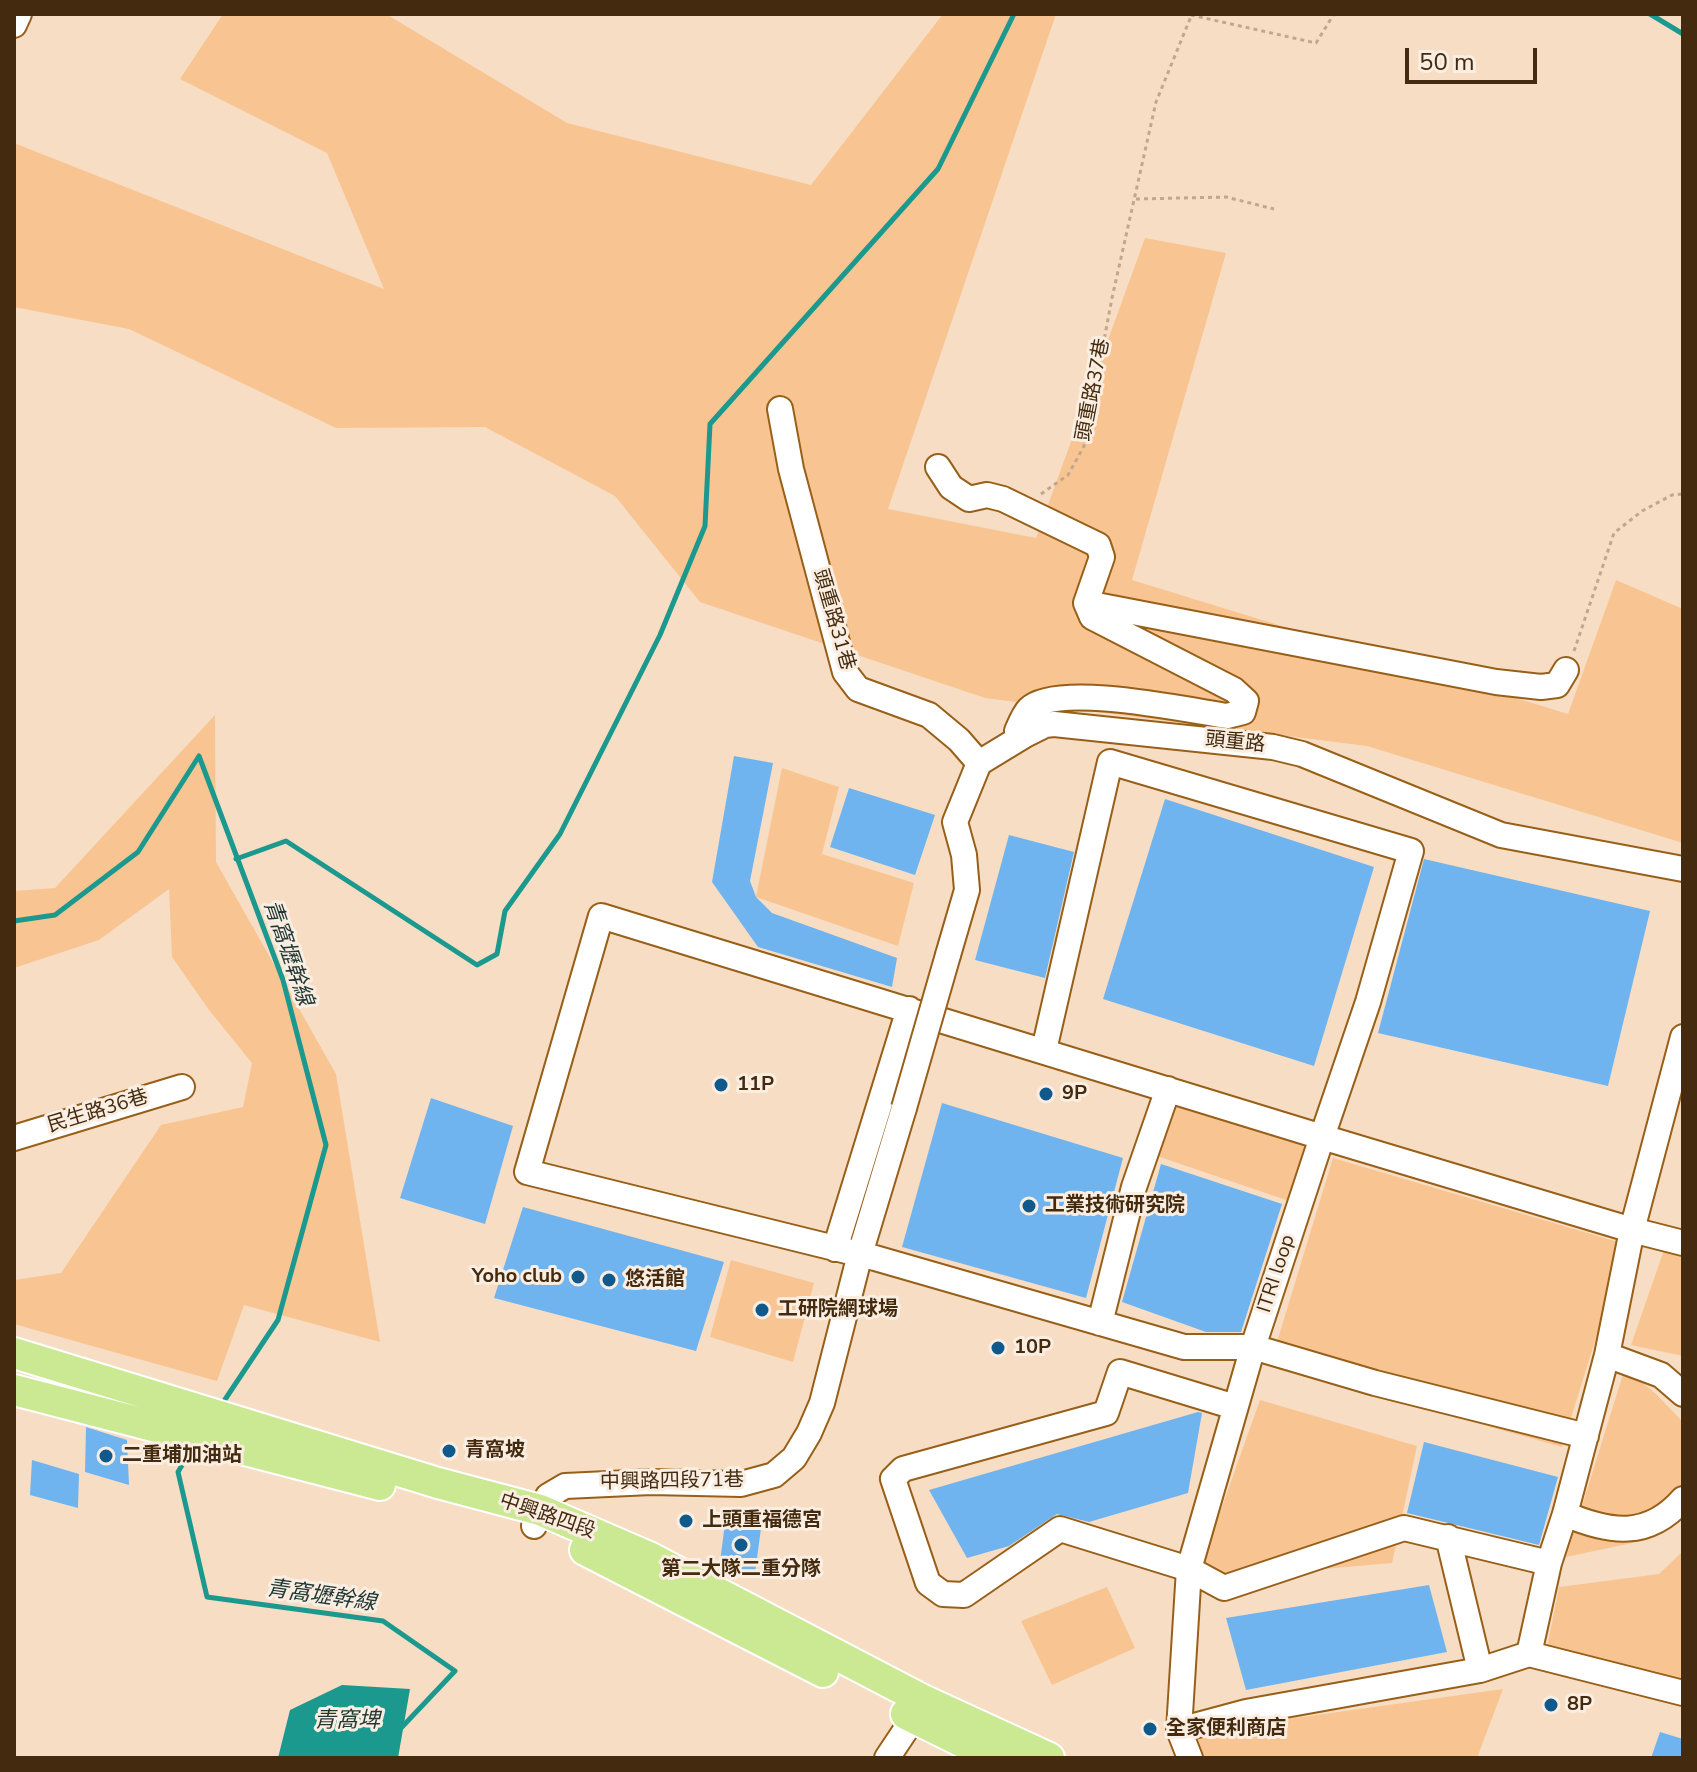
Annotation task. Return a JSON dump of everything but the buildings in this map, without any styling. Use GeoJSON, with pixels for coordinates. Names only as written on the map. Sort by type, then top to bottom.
{"type":"FeatureCollection","features":[{"type":"Feature","properties":{"kind":"main road","name":"中興路四段"},"geometry":{"type":"LineString","coordinates":[[14,1353],[438,1483],[537,1518],[602,1557],[733,1614],[920,1710],[995,1758]]}},
{"type":"Feature","properties":{"kind":"main road","name":"中興路四段"},"geometry":{"type":"LineString","coordinates":[[14,1390],[537,1518]]}},
{"type":"Feature","properties":{"kind":"main road","name":"中興路四段"},"geometry":{"type":"LineString","coordinates":[[920,1710],[1049,1758]]}},
{"type":"Feature","properties":{"kind":"street"},"geometry":{"type":"LineString","coordinates":[[14,25],[19,14]]}},
{"type":"Feature","properties":{"kind":"street","name":"頭重路31巷"},"geometry":{"type":"LineString","coordinates":[[780,409],[791,469],[845,672],[858,689],[929,715],[959,740],[979,763]]}},
{"type":"Feature","properties":{"kind":"street"},"geometry":{"type":"LineString","coordinates":[[938,467],[951,487],[969,499],[987,495],[1032,511],[1098,545],[1102,557],[1086,603],[1092,617],[1234,690],[1246,701],[1243,712],[1227,716],[1083,696],[1049,698],[1029,709],[1017,731]]}},
{"type":"Feature","properties":{"kind":"street"},"geometry":{"type":"LineString","coordinates":[[1086,603],[1496,682],[1541,687],[1557,685],[1566,670]]}},
{"type":"Feature","properties":{"kind":"street","name":"頭重路"},"geometry":{"type":"LineString","coordinates":[[979,763],[1025,735],[1054,724],[1273,747],[1302,754],[1501,835],[1683,869]]}},
{"type":"Feature","properties":{"kind":"street","name":"ITRI loop"},"geometry":{"type":"LineString","coordinates":[[1044,1050],[1110,762],[1411,851],[1368,1002],[1253,1347],[1189,1569],[1179,1730],[1190,1758]]}},
{"type":"Feature","properties":{"kind":"street","name":"中興路四段71巷"},"geometry":{"type":"LineString","coordinates":[[537,1518],[548,1496],[565,1486],[651,1482],[741,1484],[774,1475],[794,1458],[809,1433],[822,1403],[860,1254],[967,890],[964,855],[955,822],[979,763]]}},
{"type":"Feature","properties":{"kind":"street"},"geometry":{"type":"LineString","coordinates":[[1586,1436],[1375,1383],[1253,1347],[1184,1347],[860,1254],[527,1172],[601,916],[1322,1137],[1683,1243]]}},
{"type":"Feature","properties":{"kind":"street"},"geometry":{"type":"LineString","coordinates":[[835,1249],[909,1009]]}},
{"type":"Feature","properties":{"kind":"street"},"geometry":{"type":"LineString","coordinates":[[1529,1654],[1549,1563],[1607,1355],[1632,1230],[1683,1035]]}},
{"type":"Feature","properties":{"kind":"street","name":"民生路36巷"},"geometry":{"type":"LineString","coordinates":[[14,1138],[182,1087]]}},
{"type":"Feature","properties":{"kind":"street"},"geometry":{"type":"LineString","coordinates":[[1100,1323],[1134,1187],[1168,1089]]}},
{"type":"Feature","properties":{"kind":"street"},"geometry":{"type":"LineString","coordinates":[[1607,1355],[1661,1375],[1683,1394]]}},
{"type":"Feature","properties":{"kind":"street"},"geometry":{"type":"LineString","coordinates":[[1235,1407],[1120,1372],[1106,1413],[903,1469],[893,1479],[928,1583],[943,1594],[964,1595],[1060,1529],[1189,1569],[1224,1588],[1404,1528],[1549,1563]]}},
{"type":"Feature","properties":{"kind":"street"},"geometry":{"type":"LineString","coordinates":[[1565,1514],[1600,1528],[1628,1529],[1641,1527],[1666,1515],[1683,1499]]}},
{"type":"Feature","properties":{"kind":"street"},"geometry":{"type":"LineString","coordinates":[[1448,1537],[1480,1670]]}},
{"type":"Feature","properties":{"kind":"street"},"geometry":{"type":"LineString","coordinates":[[1179,1730],[1246,1712],[1480,1670],[1529,1654],[1683,1693]]}},
{"type":"Feature","properties":{"kind":"street"},"geometry":{"type":"LineString","coordinates":[[887,1758],[920,1710]]}},
{"type":"Feature","properties":{"kind":"path"},"geometry":{"type":"LineString","coordinates":[[1191,15],[1316,43],[1334,14]]}},
{"type":"Feature","properties":{"kind":"path","name":"頭重路37巷"},"geometry":{"type":"LineString","coordinates":[[1032,511],[1043,490],[1068,475],[1084,446],[1112,298],[1156,102],[1191,15]]}},
{"type":"Feature","properties":{"kind":"path"},"geometry":{"type":"LineString","coordinates":[[1136,199],[1226,197],[1274,209]]}},
{"type":"Feature","properties":{"kind":"path"},"geometry":{"type":"LineString","coordinates":[[1566,670],[1586,621],[1614,533],[1642,511],[1672,495],[1683,494]]}},
{"type":"Feature","properties":{"kind":"shaded area"},"geometry":{"type":"Polygon","coordinates":[[[223,14],[386,14],[567,123],[811,185],[943,14],[1056,14],[888,509],[1036,538],[1145,238],[1226,253],[1132,580],[1568,714],[1616,580],[1683,609],[1683,843],[1367,746],[985,698],[700,602],[615,496],[485,427],[336,428],[129,329],[14,307],[14,143],[384,289],[327,153],[180,79],[223,14]]]}},
{"type":"Feature","properties":{"kind":"shaded area"},"geometry":{"type":"Polygon","coordinates":[[[215,715],[216,862],[336,1074],[380,1342],[244,1305],[217,1381],[14,1324],[14,1280],[61,1273],[161,1125],[243,1107],[252,1063],[172,957],[169,889],[99,940],[14,968],[14,891],[55,888],[215,715]]]}},
{"type":"Feature","properties":{"kind":"shaded area"},"geometry":{"type":"Polygon","coordinates":[[[782,768],[839,787],[822,854],[914,883],[898,946],[756,897],[782,768]]]}},
{"type":"Feature","properties":{"kind":"shaded area"},"geometry":{"type":"Polygon","coordinates":[[[1176,1101],[1308,1140],[1289,1201],[1157,1156],[1176,1101]]]}},
{"type":"Feature","properties":{"kind":"shaded area"},"geometry":{"type":"Polygon","coordinates":[[[1333,1158],[1625,1244],[1562,1447],[1270,1365],[1333,1158]]]}},
{"type":"Feature","properties":{"kind":"shaded area"},"geometry":{"type":"Polygon","coordinates":[[[1665,1247],[1683,1251],[1683,1356],[1631,1345],[1665,1247]]]}},
{"type":"Feature","properties":{"kind":"shaded area","name":"工研院網球場"},"geometry":{"type":"Polygon","coordinates":[[[731,1260],[814,1283],[793,1362],[710,1337],[731,1260]]]}},
{"type":"Feature","properties":{"kind":"shaded area"},"geometry":{"type":"Polygon","coordinates":[[[1625,1368],[1683,1422],[1683,1499],[1651,1539],[1566,1557],[1625,1368]]]}},
{"type":"Feature","properties":{"kind":"shaded area"},"geometry":{"type":"Polygon","coordinates":[[[1260,1400],[1417,1446],[1392,1563],[1196,1580],[1260,1400]]]}},
{"type":"Feature","properties":{"kind":"shaded area"},"geometry":{"type":"Polygon","coordinates":[[[1683,1551],[1683,1697],[1545,1658],[1559,1587],[1659,1574],[1683,1551]]]}},
{"type":"Feature","properties":{"kind":"shaded area"},"geometry":{"type":"Polygon","coordinates":[[[1107,1587],[1135,1648],[1052,1685],[1021,1621],[1107,1587]]]}},
{"type":"Feature","properties":{"kind":"shaded area"},"geometry":{"type":"Polygon","coordinates":[[[1503,1689],[1477,1758],[1189,1758],[1180,1734],[1503,1689]]]}},
{"type":"Feature","properties":{"kind":"water","name":"青窩埤"},"geometry":{"type":"Polygon","coordinates":[[[342,1685],[410,1689],[398,1758],[278,1758],[290,1710],[342,1685]]]}},
{"type":"Feature","properties":{"kind":"waterway"},"geometry":{"type":"LineString","coordinates":[[236,859],[286,841],[477,965],[497,954],[505,911],[560,834],[660,635],[705,526],[710,424],[938,169],[1014,14]]}},
{"type":"Feature","properties":{"kind":"waterway"},"geometry":{"type":"LineString","coordinates":[[1650,14],[1683,34]]}},
{"type":"Feature","properties":{"kind":"waterway","name":"青窩壢幹線"},"geometry":{"type":"LineString","coordinates":[[14,921],[55,915],[138,852],[199,756],[283,980],[326,1145],[278,1320],[224,1401]]}},
{"type":"Feature","properties":{"kind":"waterway","name":"青窩壢幹線"},"geometry":{"type":"LineString","coordinates":[[194,1445],[178,1472],[207,1597],[383,1621],[455,1671],[402,1727]]}},
{"type":"Feature","properties":{"kind":"place","name":"11P"},"geometry":{"type":"Point","coordinates":[721,1085]}},
{"type":"Feature","properties":{"kind":"place","name":"9P"},"geometry":{"type":"Point","coordinates":[1046,1094]}},
{"type":"Feature","properties":{"kind":"place","name":"工業技術研究院"},"geometry":{"type":"Point","coordinates":[1029,1206]}},
{"type":"Feature","properties":{"kind":"place","name":"Yoho club"},"geometry":{"type":"Point","coordinates":[578,1277]}},
{"type":"Feature","properties":{"kind":"place","name":"悠活館"},"geometry":{"type":"Point","coordinates":[609,1280]}},
{"type":"Feature","properties":{"kind":"place","name":"工研院網球場"},"geometry":{"type":"Point","coordinates":[762,1310]}},
{"type":"Feature","properties":{"kind":"place","name":"10P"},"geometry":{"type":"Point","coordinates":[998,1348]}},
{"type":"Feature","properties":{"kind":"place","name":"青窩坡"},"geometry":{"type":"Point","coordinates":[449,1451]}},
{"type":"Feature","properties":{"kind":"place","name":"二重埔加油站"},"geometry":{"type":"Point","coordinates":[106,1456]}},
{"type":"Feature","properties":{"kind":"place","name":"上頭重福德宮"},"geometry":{"type":"Point","coordinates":[686,1521]}},
{"type":"Feature","properties":{"kind":"place","name":"第二大隊二重分隊"},"geometry":{"type":"Point","coordinates":[741,1545]}},
{"type":"Feature","properties":{"kind":"place","name":"8P"},"geometry":{"type":"Point","coordinates":[1551,1705]}},
{"type":"Feature","properties":{"kind":"place","name":"全家便利商店"},"geometry":{"type":"Point","coordinates":[1150,1729]}}]}
